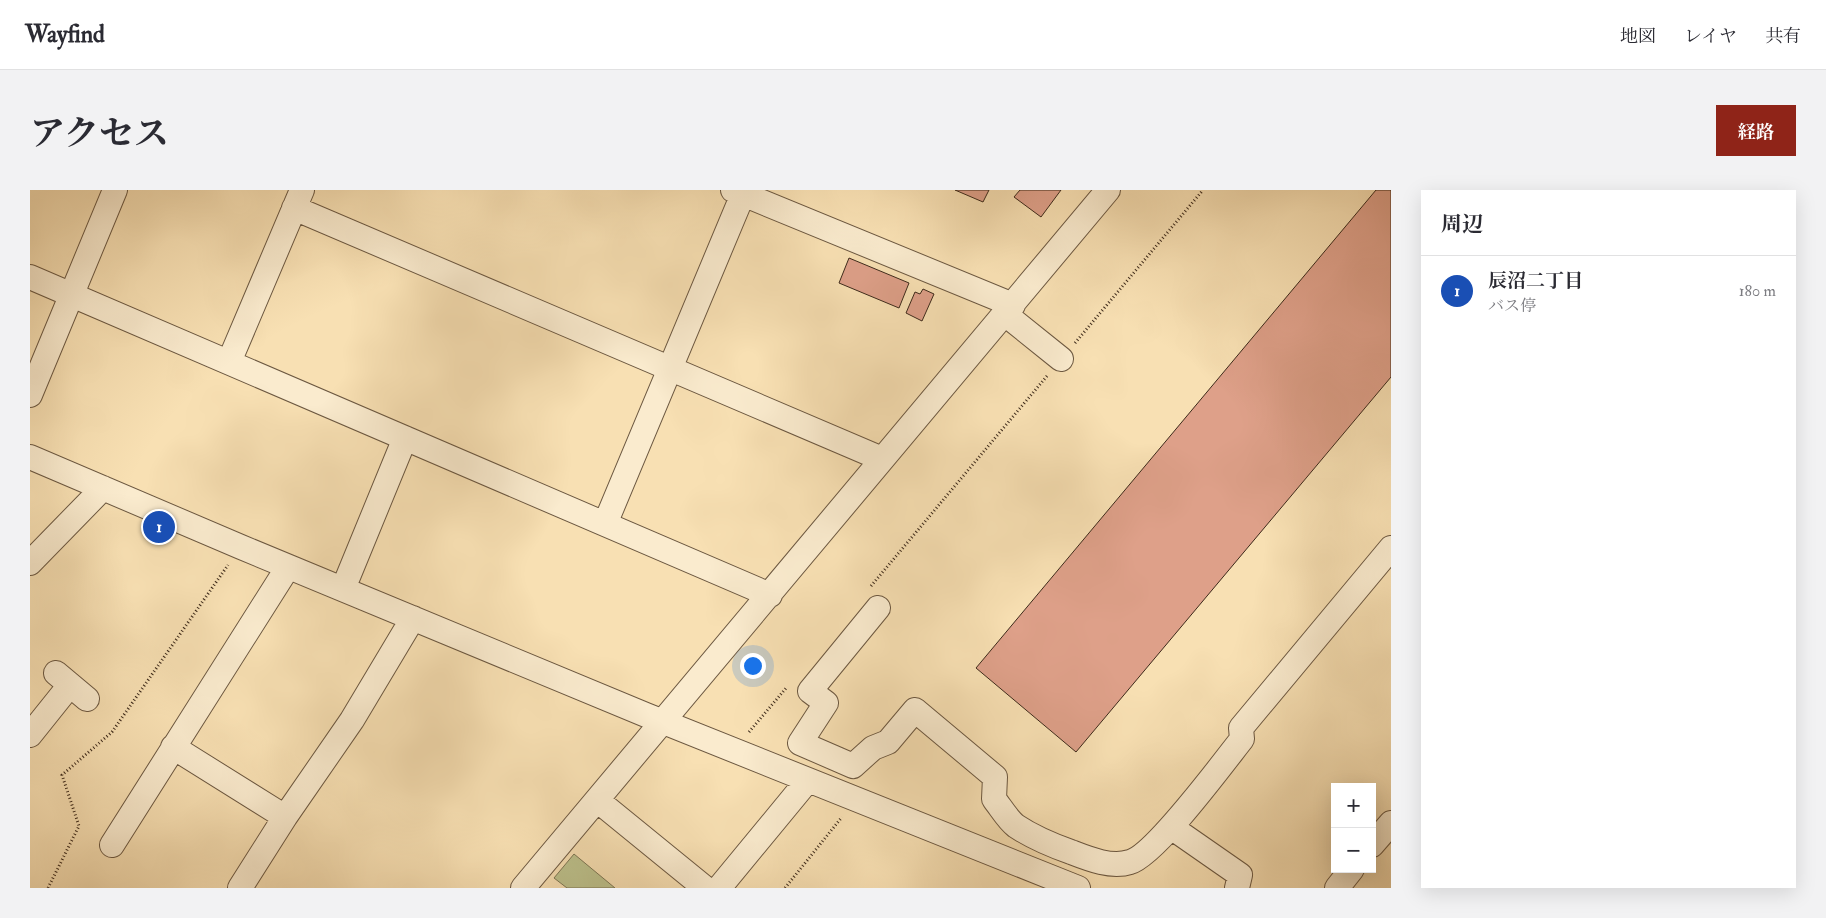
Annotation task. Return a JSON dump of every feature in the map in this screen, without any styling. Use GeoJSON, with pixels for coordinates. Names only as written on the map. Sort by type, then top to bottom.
{"type":"FeatureCollection","features":[{"type":"Feature","properties":{"kind":"street"},"geometry":{"type":"LineString","coordinates":[[30,395],[115,190]]}},
{"type":"Feature","properties":{"kind":"street"},"geometry":{"type":"LineString","coordinates":[[523,888],[770,595],[1006,306],[1108,190]]}},
{"type":"Feature","properties":{"kind":"street"},"geometry":{"type":"LineString","coordinates":[[605,524],[670,368],[738,192],[1006,306],[1061,359]]}},
{"type":"Feature","properties":{"kind":"street"},"geometry":{"type":"LineString","coordinates":[[228,362],[298,199],[670,368],[882,459]]}},
{"type":"Feature","properties":{"kind":"street"},"geometry":{"type":"LineString","coordinates":[[30,277],[605,524],[750,584],[770,595]]}},
{"type":"Feature","properties":{"kind":"street"},"geometry":{"type":"LineString","coordinates":[[342,589],[405,438]]}},
{"type":"Feature","properties":{"kind":"street"},"geometry":{"type":"LineString","coordinates":[[30,457],[288,567],[663,722],[856,799],[1042,882],[1078,888]]}},
{"type":"Feature","properties":{"kind":"street"},"geometry":{"type":"LineString","coordinates":[[30,563],[103,488]]}},
{"type":"Feature","properties":{"kind":"street"},"geometry":{"type":"LineString","coordinates":[[874,598],[810,691],[826,703],[800,743],[854,766],[873,748],[888,742],[915,710],[995,777],[994,799],[1015,825],[1059,848],[1095,861],[1113,864],[1131,862],[1144,855],[1171,826],[1242,739],[1241,728],[1391,548]]}},
{"type":"Feature","properties":{"kind":"street"},"geometry":{"type":"LineString","coordinates":[[112,845],[288,567]]}},
{"type":"Feature","properties":{"kind":"street"},"geometry":{"type":"LineString","coordinates":[[240,888],[285,817],[352,720],[413,618]]}},
{"type":"Feature","properties":{"kind":"street"},"geometry":{"type":"LineString","coordinates":[[30,735],[71,686]]}},
{"type":"Feature","properties":{"kind":"street"},"geometry":{"type":"LineString","coordinates":[[173,747],[285,817]]}},
{"type":"Feature","properties":{"kind":"street"},"geometry":{"type":"LineString","coordinates":[[719,888],[808,780]]}},
{"type":"Feature","properties":{"kind":"street"},"geometry":{"type":"LineString","coordinates":[[597,800],[705,888]]}},
{"type":"Feature","properties":{"kind":"street"},"geometry":{"type":"LineString","coordinates":[[1376,840],[1391,823]]}},
{"type":"Feature","properties":{"kind":"street"},"geometry":{"type":"LineString","coordinates":[[1171,826],[1240,875],[1238,888]]}},
{"type":"Feature","properties":{"kind":"street"},"geometry":{"type":"LineString","coordinates":[[1337,888],[1349,873]]}},
{"type":"Feature","properties":{"kind":"path"},"geometry":{"type":"LineString","coordinates":[[874,598],[1061,359],[1203,190]]}},
{"type":"Feature","properties":{"kind":"path"},"geometry":{"type":"LineString","coordinates":[[48,888],[79,826],[62,775],[112,732],[241,547]]}},
{"type":"Feature","properties":{"kind":"path"},"geometry":{"type":"LineString","coordinates":[[733,750],[792,680]]}},
{"type":"Feature","properties":{"kind":"path"},"geometry":{"type":"LineString","coordinates":[[785,888],[856,799]]}},
{"type":"Feature","properties":{"kind":"green space"},"geometry":{"type":"Polygon","coordinates":[[[574,854],[615,888],[567,888],[554,878],[574,854]]]}},
{"type":"Feature","properties":{"kind":"building"},"geometry":{"type":"Polygon","coordinates":[[[955,190],[989,190],[983,202],[955,190]]]}},
{"type":"Feature","properties":{"kind":"building"},"geometry":{"type":"Polygon","coordinates":[[[1020,190],[1061,190],[1041,217],[1014,197],[1020,190]]]}},
{"type":"Feature","properties":{"kind":"building"},"geometry":{"type":"Polygon","coordinates":[[[1376,190],[1391,190],[1391,377],[1076,752],[976,668],[1376,190]]]}},
{"type":"Feature","properties":{"kind":"building"},"geometry":{"type":"Polygon","coordinates":[[[849,258],[909,283],[899,308],[839,283],[849,258]]]}},
{"type":"Feature","properties":{"kind":"building"},"geometry":{"type":"Polygon","coordinates":[[[923,289],[934,294],[922,321],[906,313],[915,292],[920,294],[923,289]]]}},
{"type":"Feature","properties":{"kind":"place","name":"辰沼二丁目"},"geometry":{"type":"Point","coordinates":[159,527]}}]}
